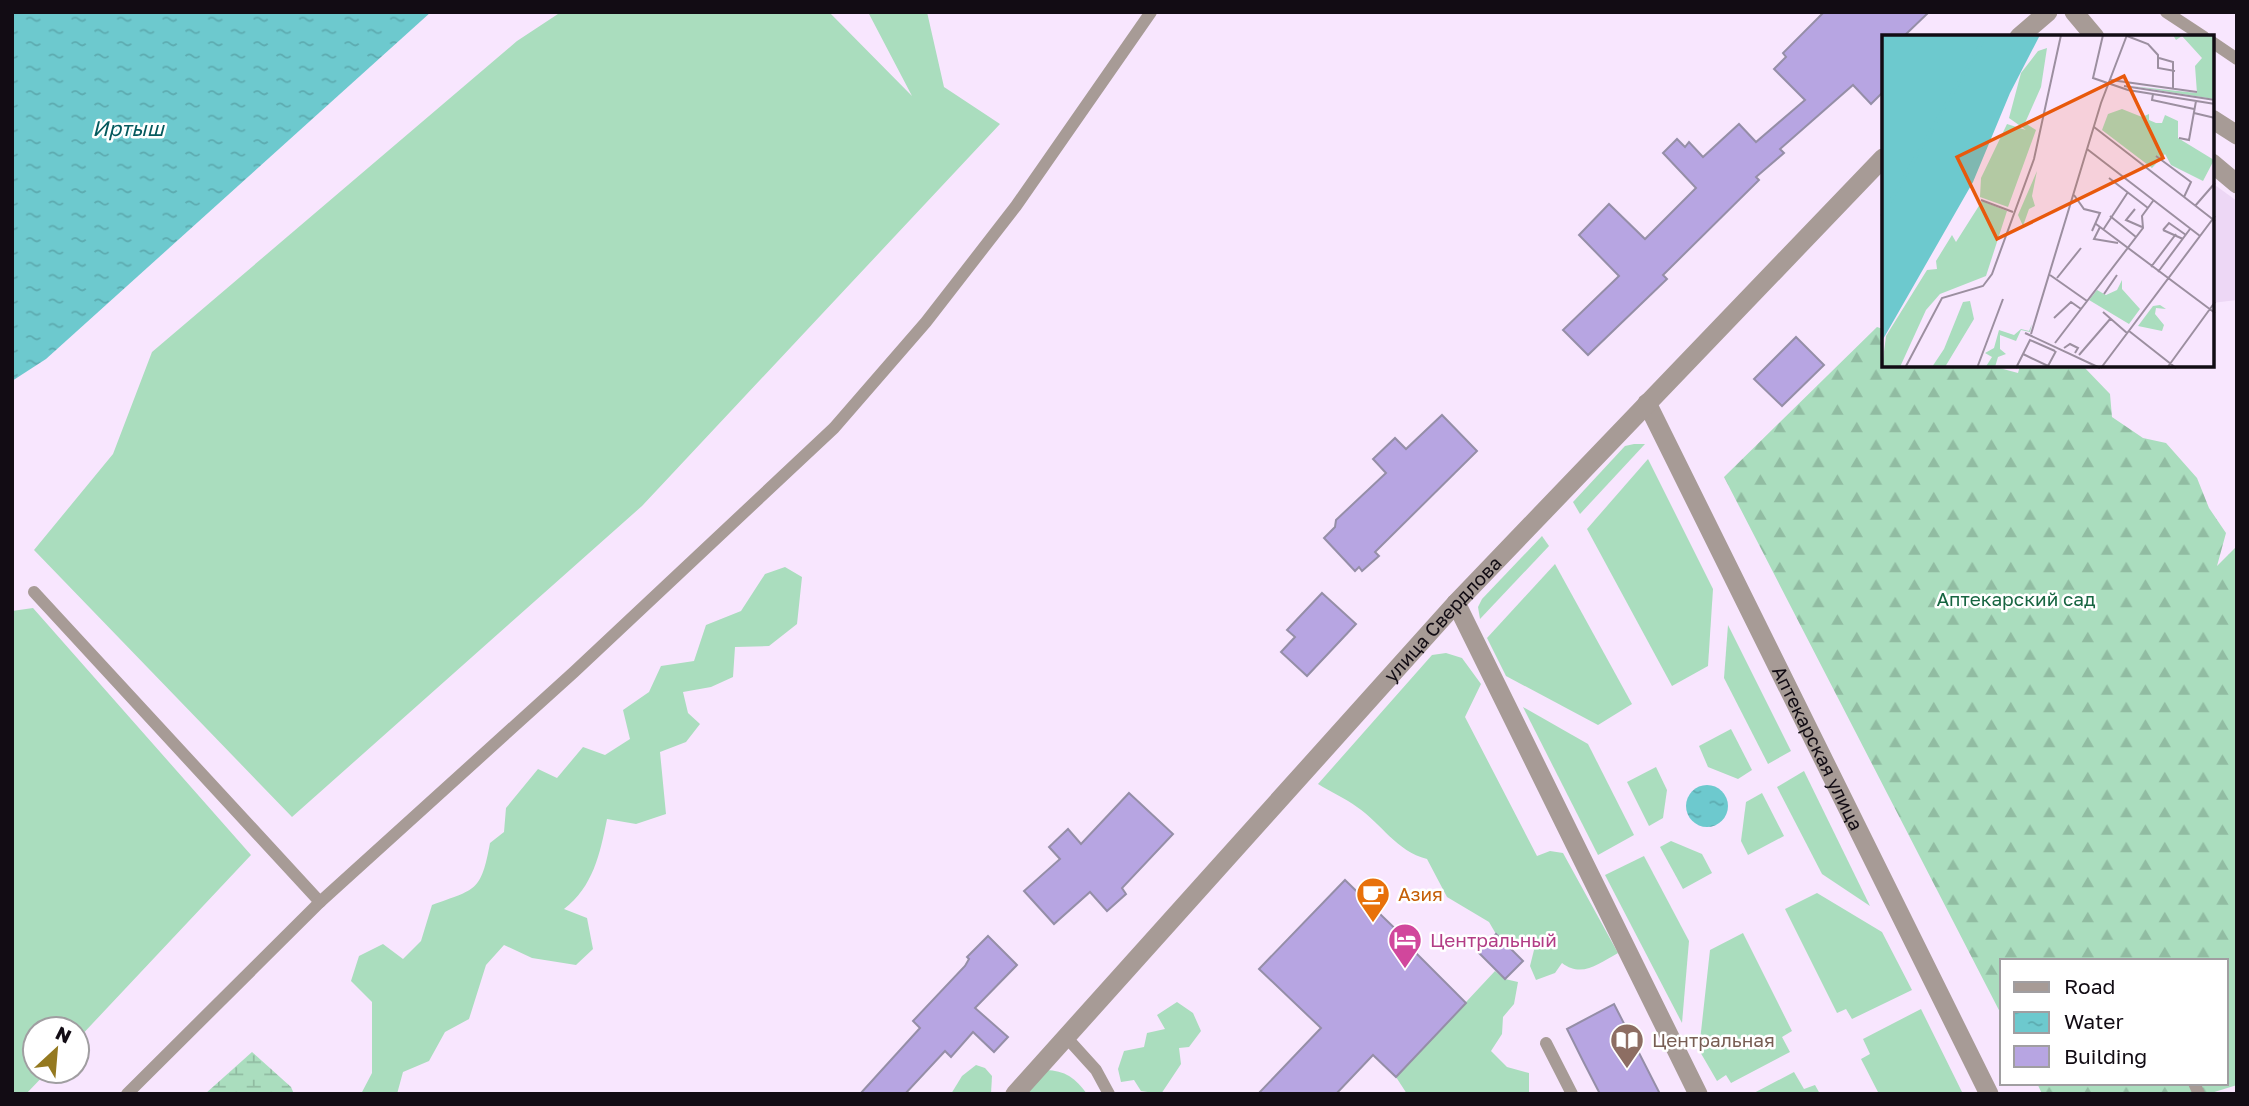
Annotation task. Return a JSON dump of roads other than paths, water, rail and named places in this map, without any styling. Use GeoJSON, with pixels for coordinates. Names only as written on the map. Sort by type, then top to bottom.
{"type":"FeatureCollection","features":[{"type":"Feature","properties":{"kind":"street"},"geometry":{"type":"LineString","coordinates":[[2021,35],[2048,12]]}},
{"type":"Feature","properties":{"kind":"street"},"geometry":{"type":"LineString","coordinates":[[2074,12],[2093,35]]}},
{"type":"Feature","properties":{"kind":"street"},"geometry":{"type":"LineString","coordinates":[[2214,121],[2237,135]]}},
{"type":"Feature","properties":{"kind":"street","name":"улица Свердлова"},"geometry":{"type":"LineString","coordinates":[[1015,1094],[1456,603],[1882,159]]}},
{"type":"Feature","properties":{"kind":"street"},"geometry":{"type":"LineString","coordinates":[[2214,165],[2237,184]]}},
{"type":"Feature","properties":{"kind":"street","name":"Аптекарская улица"},"geometry":{"type":"LineString","coordinates":[[1647,403],[1989,1094]]}},
{"type":"Feature","properties":{"kind":"street"},"geometry":{"type":"LineString","coordinates":[[1456,603],[1698,1094]]}},
{"type":"Feature","properties":{"kind":"lane"},"geometry":{"type":"LineString","coordinates":[[127,1094],[320,902],[574,673],[834,428],[926,322],[1016,206],[1151,12]]}},
{"type":"Feature","properties":{"kind":"lane"},"geometry":{"type":"LineString","coordinates":[[2166,12],[2201,35]]}},
{"type":"Feature","properties":{"kind":"lane"},"geometry":{"type":"LineString","coordinates":[[2214,43],[2237,59]]}},
{"type":"Feature","properties":{"kind":"lane"},"geometry":{"type":"LineString","coordinates":[[34,592],[320,902]]}},
{"type":"Feature","properties":{"kind":"lane"},"geometry":{"type":"LineString","coordinates":[[1067,1038],[1096,1070],[1109,1094]]}},
{"type":"Feature","properties":{"kind":"lane"},"geometry":{"type":"LineString","coordinates":[[1546,1043],[1572,1094]]}},
{"type":"Feature","properties":{"kind":"water","name":"Иртыш"},"geometry":{"type":"Polygon","coordinates":[[[12,12],[431,12],[46,359],[12,381],[12,12]]]}},
{"type":"Feature","properties":{"kind":"water"},"geometry":{"type":"Polygon","coordinates":[[[1707,785],[1722,791],[1728,806],[1722,821],[1707,827],[1692,821],[1686,806],[1692,791],[1707,785]]]}},
{"type":"Feature","properties":{"kind":"place","name":"Азия"},"geometry":{"type":"Point","coordinates":[1373,924]}},
{"type":"Feature","properties":{"kind":"place","name":"Центральный"},"geometry":{"type":"Point","coordinates":[1405,970]}},
{"type":"Feature","properties":{"kind":"place","name":"Центральная"},"geometry":{"type":"Point","coordinates":[1627,1070]}},
{"type":"Feature","properties":{"kind":"park label","name":"Аптекарский сад"},"geometry":{"type":"Point","coordinates":[2016,599]}}]}
